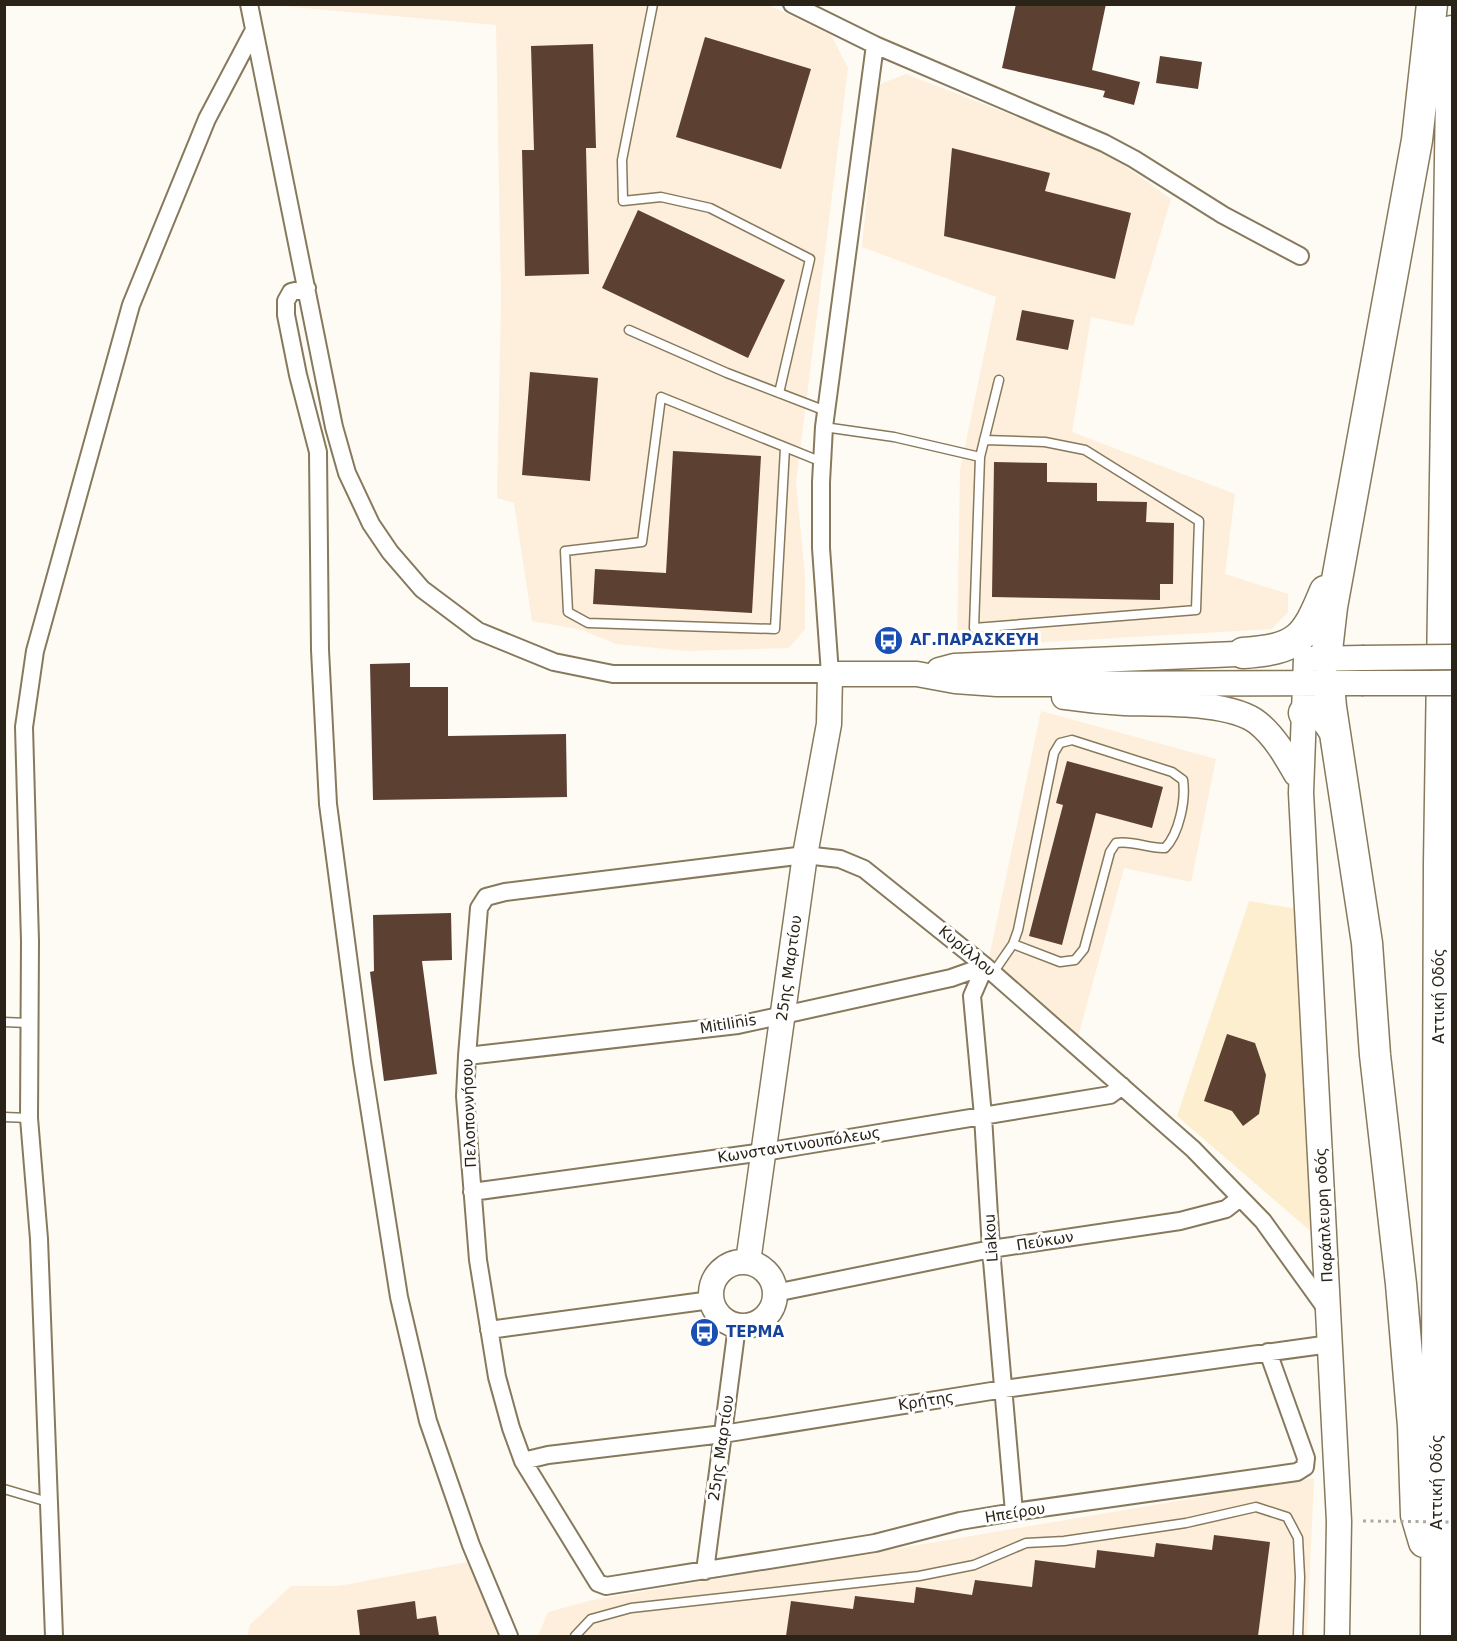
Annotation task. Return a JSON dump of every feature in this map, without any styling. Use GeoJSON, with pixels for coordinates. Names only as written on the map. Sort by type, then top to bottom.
{"type":"FeatureCollection","features":[{"type":"Feature","properties":{"kind":"highway"},"geometry":{"type":"LineString","coordinates":[[1432,4],[1417,140],[1329,629],[1307,677],[1334,731],[1367,943],[1375,1055],[1401,1284],[1413,1426],[1416,1515],[1437,1582]]}},
{"type":"Feature","properties":{"kind":"highway","name":"Αττική Οδός"},"geometry":{"type":"LineString","coordinates":[[1436,1636],[1439,863],[1452,31]]}},
{"type":"Feature","properties":{"kind":"highway"},"geometry":{"type":"LineString","coordinates":[[1243,653],[1281,648],[1301,636],[1313,622],[1344,547]]}},
{"type":"Feature","properties":{"kind":"street"},"geometry":{"type":"LineString","coordinates":[[249,4],[308,288],[334,427],[347,473],[371,524],[390,552],[422,589],[478,631],[554,662],[613,675],[917,674],[955,681],[997,684],[1307,677],[1361,683],[1452,682]]}},
{"type":"Feature","properties":{"kind":"street"},"geometry":{"type":"LineString","coordinates":[[792,4],[875,45],[1104,143],[1134,159],[1223,215],[1300,256]]}},
{"type":"Feature","properties":{"kind":"street"},"geometry":{"type":"LineString","coordinates":[[54,1636],[39,1239],[29,1118],[30,941],[24,727],[34,651],[131,305],[207,119],[254,30]]}},
{"type":"Feature","properties":{"kind":"street"},"geometry":{"type":"LineString","coordinates":[[830,674],[822,548],[822,462],[825,419],[875,45]]}},
{"type":"Feature","properties":{"kind":"street"},"geometry":{"type":"LineString","coordinates":[[308,288],[291,292],[286,301],[286,315],[297,375],[318,452],[320,650],[328,804],[362,1062],[399,1297],[428,1421],[471,1545],[509,1636]]}},
{"type":"Feature","properties":{"kind":"street"},"geometry":{"type":"LineString","coordinates":[[917,674],[954,666],[1243,653],[1307,677],[1362,658],[1452,657]]}},
{"type":"Feature","properties":{"kind":"street","name":"25ης Μαρτίου"},"geometry":{"type":"LineString","coordinates":[[748,1262],[805,855],[829,724],[830,674]]}},
{"type":"Feature","properties":{"kind":"street","name":"Παράπλευρη οδός"},"geometry":{"type":"LineString","coordinates":[[1299,783],[1291,744],[1307,677]]}},
{"type":"Feature","properties":{"kind":"street","name":"Παράπλευρη οδός"},"geometry":{"type":"LineString","coordinates":[[1307,677],[1299,783],[1330,1313],[1339,1521],[1337,1636]]}},
{"type":"Feature","properties":{"kind":"street"},"geometry":{"type":"LineString","coordinates":[[997,684],[1055,696],[1100,701],[1216,707],[1238,712],[1257,722],[1280,745],[1299,783]]}},
{"type":"Feature","properties":{"kind":"street","name":"Κυρίλλου"},"geometry":{"type":"LineString","coordinates":[[486,897],[517,890],[805,855],[840,859],[864,869],[989,969],[1193,1149],[1263,1221],[1330,1313]]}},
{"type":"Feature","properties":{"kind":"street","name":"Πελοποννήσου"},"geometry":{"type":"LineString","coordinates":[[486,897],[479,908],[466,1056],[465,1096],[478,1260],[497,1377],[523,1461],[598,1583],[606,1586]]}},
{"type":"Feature","properties":{"kind":"street","name":"Mitilinis"},"geometry":{"type":"LineString","coordinates":[[466,1056],[738,1024],[989,969]]}},
{"type":"Feature","properties":{"kind":"street","name":"Liakou"},"geometry":{"type":"LineString","coordinates":[[989,969],[972,996],[1014,1512]]}},
{"type":"Feature","properties":{"kind":"street","name":"Κωνσταντινουπόλεως"},"geometry":{"type":"LineString","coordinates":[[471,1192],[764,1152],[1110,1095],[1122,1086]]}},
{"type":"Feature","properties":{"kind":"street","name":"Πεύκων"},"geometry":{"type":"LineString","coordinates":[[775,1293],[991,1250],[1180,1221],[1226,1209],[1240,1198]]}},
{"type":"Feature","properties":{"kind":"street"},"geometry":{"type":"LineString","coordinates":[[748,1262],[762,1268],[771,1279],[775,1293],[772,1307],[764,1319],[751,1325],[737,1326],[725,1321],[716,1312],[711,1300],[712,1285],[720,1271],[733,1263],[748,1262]]}},
{"type":"Feature","properties":{"kind":"street"},"geometry":{"type":"LineString","coordinates":[[489,1330],[711,1300]]}},
{"type":"Feature","properties":{"kind":"street","name":"25ης Μαρτίου"},"geometry":{"type":"LineString","coordinates":[[705,1570],[737,1326]]}},
{"type":"Feature","properties":{"kind":"street","name":"Κρήτης"},"geometry":{"type":"LineString","coordinates":[[523,1461],[548,1455],[723,1434],[1004,1389],[1330,1344]]}},
{"type":"Feature","properties":{"kind":"street","name":"Ηπείρου"},"geometry":{"type":"LineString","coordinates":[[606,1586],[875,1543],[960,1521],[1014,1512],[1297,1472],[1305,1467],[1306,1458],[1268,1352]]}},
{"type":"Feature","properties":{"kind":"lane"},"geometry":{"type":"LineString","coordinates":[[653,4],[622,160],[623,201],[661,197],[710,208],[810,260],[779,393]]}},
{"type":"Feature","properties":{"kind":"lane"},"geometry":{"type":"LineString","coordinates":[[629,330],[779,393],[825,419],[980,457]]}},
{"type":"Feature","properties":{"kind":"lane"},"geometry":{"type":"LineString","coordinates":[[984,440],[1045,442],[1085,450],[1199,521],[1196,610],[974,628],[980,457],[984,440],[999,380]]}},
{"type":"Feature","properties":{"kind":"lane"},"geometry":{"type":"LineString","coordinates":[[785,447],[775,629],[588,623],[568,612],[565,551],[642,542],[661,397],[785,447],[822,462]]}},
{"type":"Feature","properties":{"kind":"lane"},"geometry":{"type":"LineString","coordinates":[[989,969],[1013,944],[1018,930],[1054,753],[1060,742],[1072,740],[1172,771],[1183,780],[1185,793],[1173,840],[1165,848],[1155,849],[1126,842],[1116,843],[1110,852],[1084,949],[1075,960],[1060,962],[1013,944]]}},
{"type":"Feature","properties":{"kind":"lane"},"geometry":{"type":"LineString","coordinates":[[4,1022],[28,1023]]}},
{"type":"Feature","properties":{"kind":"lane"},"geometry":{"type":"LineString","coordinates":[[4,1118],[29,1118]]}},
{"type":"Feature","properties":{"kind":"lane"},"geometry":{"type":"LineString","coordinates":[[4,1489],[48,1502]]}},
{"type":"Feature","properties":{"kind":"lane"},"geometry":{"type":"LineString","coordinates":[[575,1636],[591,1619],[631,1608],[919,1576],[974,1565],[1026,1544],[1064,1541],[1185,1523],[1256,1508],[1287,1517],[1298,1538],[1300,1577],[1298,1636]]}},
{"type":"Feature","properties":{"kind":"path"},"geometry":{"type":"LineString","coordinates":[[1363,1521],[1452,1522]]}},
{"type":"Feature","properties":{"kind":"shaded area"},"geometry":{"type":"Polygon","coordinates":[[[766,4],[831,35],[848,68],[796,483],[805,575],[805,629],[789,648],[687,651],[616,644],[582,630],[532,621],[514,503],[497,498],[501,299],[496,25],[270,5],[766,4]]]}},
{"type":"Feature","properties":{"kind":"shaded area"},"geometry":{"type":"Polygon","coordinates":[[[906,74],[1104,151],[1171,199],[1133,326],[1091,317],[1072,432],[1235,494],[1225,574],[1288,594],[1288,612],[1272,629],[957,647],[960,470],[996,297],[862,247],[878,85],[906,74]]]}},
{"type":"Feature","properties":{"kind":"shaded area"},"geometry":{"type":"Polygon","coordinates":[[[1041,711],[1216,759],[1191,882],[1124,868],[1078,1037],[989,958],[1041,711]]]}},
{"type":"Feature","properties":{"kind":"shaded area"},"geometry":{"type":"Polygon","coordinates":[[[1249,901],[1297,909],[1315,1235],[1177,1116],[1249,901]]]}},
{"type":"Feature","properties":{"kind":"shaded area"},"geometry":{"type":"Polygon","coordinates":[[[1314,1478],[1307,1636],[538,1636],[548,1612],[593,1600],[1314,1478]]]}},
{"type":"Feature","properties":{"kind":"shaded area"},"geometry":{"type":"Polygon","coordinates":[[[468,1562],[500,1636],[248,1636],[249,1626],[291,1586],[338,1586],[468,1562]]]}},
{"type":"Feature","properties":{"kind":"building"},"geometry":{"type":"Polygon","coordinates":[[[1016,4],[1106,4],[1092,70],[1140,82],[1134,105],[1103,97],[1105,91],[1002,68],[1016,4]]]}},
{"type":"Feature","properties":{"kind":"building"},"geometry":{"type":"Polygon","coordinates":[[[705,37],[811,69],[781,169],[676,137],[705,37]]]}},
{"type":"Feature","properties":{"kind":"building"},"geometry":{"type":"Polygon","coordinates":[[[593,44],[596,148],[586,148],[589,274],[525,276],[522,150],[534,150],[531,46],[593,44]]]}},
{"type":"Feature","properties":{"kind":"building"},"geometry":{"type":"Polygon","coordinates":[[[1160,56],[1202,62],[1198,89],[1156,83],[1160,56]]]}},
{"type":"Feature","properties":{"kind":"building"},"geometry":{"type":"Polygon","coordinates":[[[952,148],[1050,173],[1045,191],[1131,213],[1115,279],[944,236],[952,148]]]}},
{"type":"Feature","properties":{"kind":"building"},"geometry":{"type":"Polygon","coordinates":[[[638,210],[785,280],[748,358],[602,288],[638,210]]]}},
{"type":"Feature","properties":{"kind":"building"},"geometry":{"type":"Polygon","coordinates":[[[1022,310],[1074,320],[1068,350],[1016,340],[1022,310]]]}},
{"type":"Feature","properties":{"kind":"building"},"geometry":{"type":"Polygon","coordinates":[[[530,372],[598,378],[590,481],[522,475],[530,372]]]}},
{"type":"Feature","properties":{"kind":"building"},"geometry":{"type":"Polygon","coordinates":[[[673,451],[761,456],[752,613],[593,604],[595,569],[666,573],[673,451]]]}},
{"type":"Feature","properties":{"kind":"building"},"geometry":{"type":"Polygon","coordinates":[[[994,462],[1047,463],[1047,482],[1097,483],[1097,501],[1147,502],[1146,522],[1174,523],[1173,584],[1160,584],[1160,600],[992,597],[994,462]]]}},
{"type":"Feature","properties":{"kind":"building"},"geometry":{"type":"Polygon","coordinates":[[[410,663],[410,687],[448,687],[448,736],[566,734],[567,797],[373,800],[370,664],[410,663]]]}},
{"type":"Feature","properties":{"kind":"building"},"geometry":{"type":"Polygon","coordinates":[[[1067,761],[1163,787],[1152,828],[1096,813],[1062,945],[1029,936],[1063,805],[1056,803],[1067,761]]]}},
{"type":"Feature","properties":{"kind":"building"},"geometry":{"type":"Polygon","coordinates":[[[451,913],[452,960],[422,961],[437,1074],[384,1081],[370,972],[374,971],[373,915],[451,913]]]}},
{"type":"Feature","properties":{"kind":"building"},"geometry":{"type":"Polygon","coordinates":[[[1227,1034],[1255,1043],[1266,1075],[1259,1114],[1243,1126],[1232,1111],[1204,1101],[1227,1034]]]}},
{"type":"Feature","properties":{"kind":"building"},"geometry":{"type":"Polygon","coordinates":[[[1214,1535],[1270,1542],[1258,1636],[786,1636],[791,1601],[853,1609],[855,1596],[914,1603],[916,1587],[972,1595],[975,1580],[1032,1587],[1035,1560],[1095,1568],[1097,1550],[1154,1557],[1156,1543],[1212,1550],[1214,1535]]]}},
{"type":"Feature","properties":{"kind":"building"},"geometry":{"type":"Polygon","coordinates":[[[415,1601],[417,1619],[436,1616],[439,1636],[360,1636],[357,1610],[415,1601]]]}},
{"type":"Feature","properties":{"kind":"place","name":"ΑΓ.ΠΑΡΑΣΚΕΥΗ"},"geometry":{"type":"Point","coordinates":[889,640]}},
{"type":"Feature","properties":{"kind":"place","name":"ΤΕΡΜΑ"},"geometry":{"type":"Point","coordinates":[705,1332]}}]}
